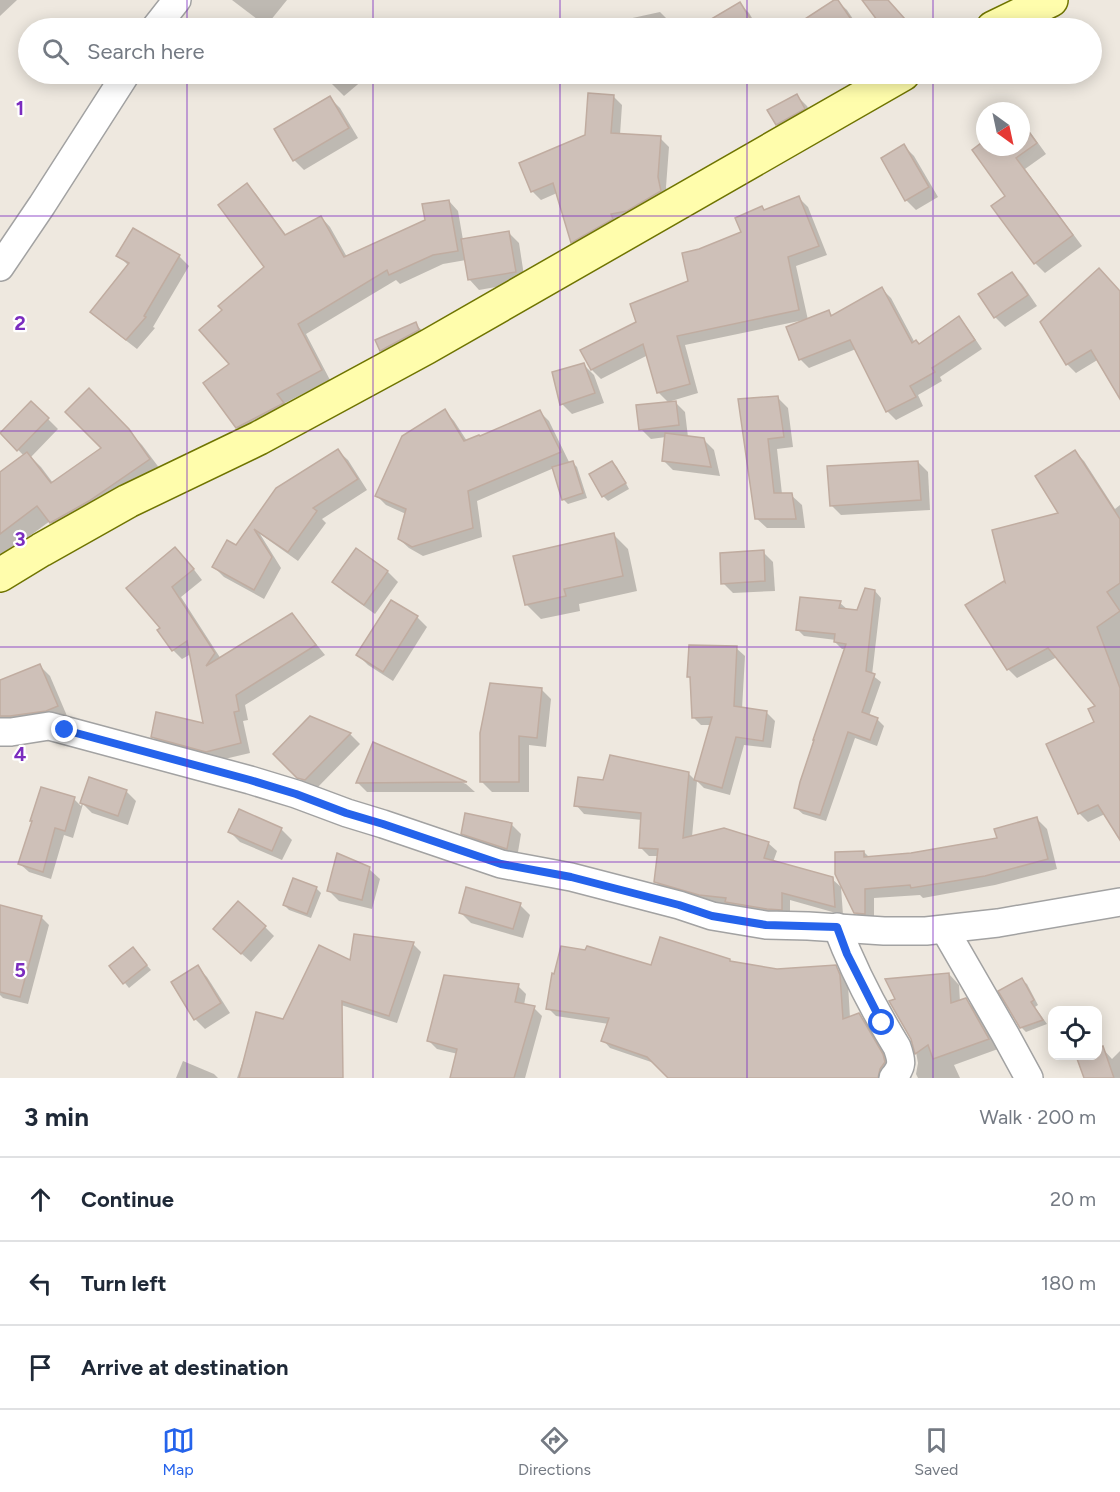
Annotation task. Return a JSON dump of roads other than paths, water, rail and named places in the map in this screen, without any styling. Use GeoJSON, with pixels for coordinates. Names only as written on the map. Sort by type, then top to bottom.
{"type":"FeatureCollection","features":[{"type":"Feature","properties":{"kind":"street"},"geometry":{"type":"LineString","coordinates":[[163,18],[177,0]]}},
{"type":"Feature","properties":{"kind":"street"},"geometry":{"type":"LineString","coordinates":[[1014,18],[1051,0]]}},
{"type":"Feature","properties":{"kind":"street"},"geometry":{"type":"LineString","coordinates":[[0,267],[120,84]]}},
{"type":"Feature","properties":{"kind":"street"},"geometry":{"type":"LineString","coordinates":[[0,575],[128,501],[259,438],[427,347],[886,84]]}},
{"type":"Feature","properties":{"kind":"street"},"geometry":{"type":"LineString","coordinates":[[0,732],[49,726],[296,794],[346,813],[501,864],[593,882],[712,916],[766,925],[884,931],[945,930],[1120,902]]}},
{"type":"Feature","properties":{"kind":"street"},"geometry":{"type":"LineString","coordinates":[[837,927],[847,954],[897,1047],[901,1058],[900,1069],[893,1078]]}},
{"type":"Feature","properties":{"kind":"street"},"geometry":{"type":"LineString","coordinates":[[945,930],[1029,1078]]}}]}
